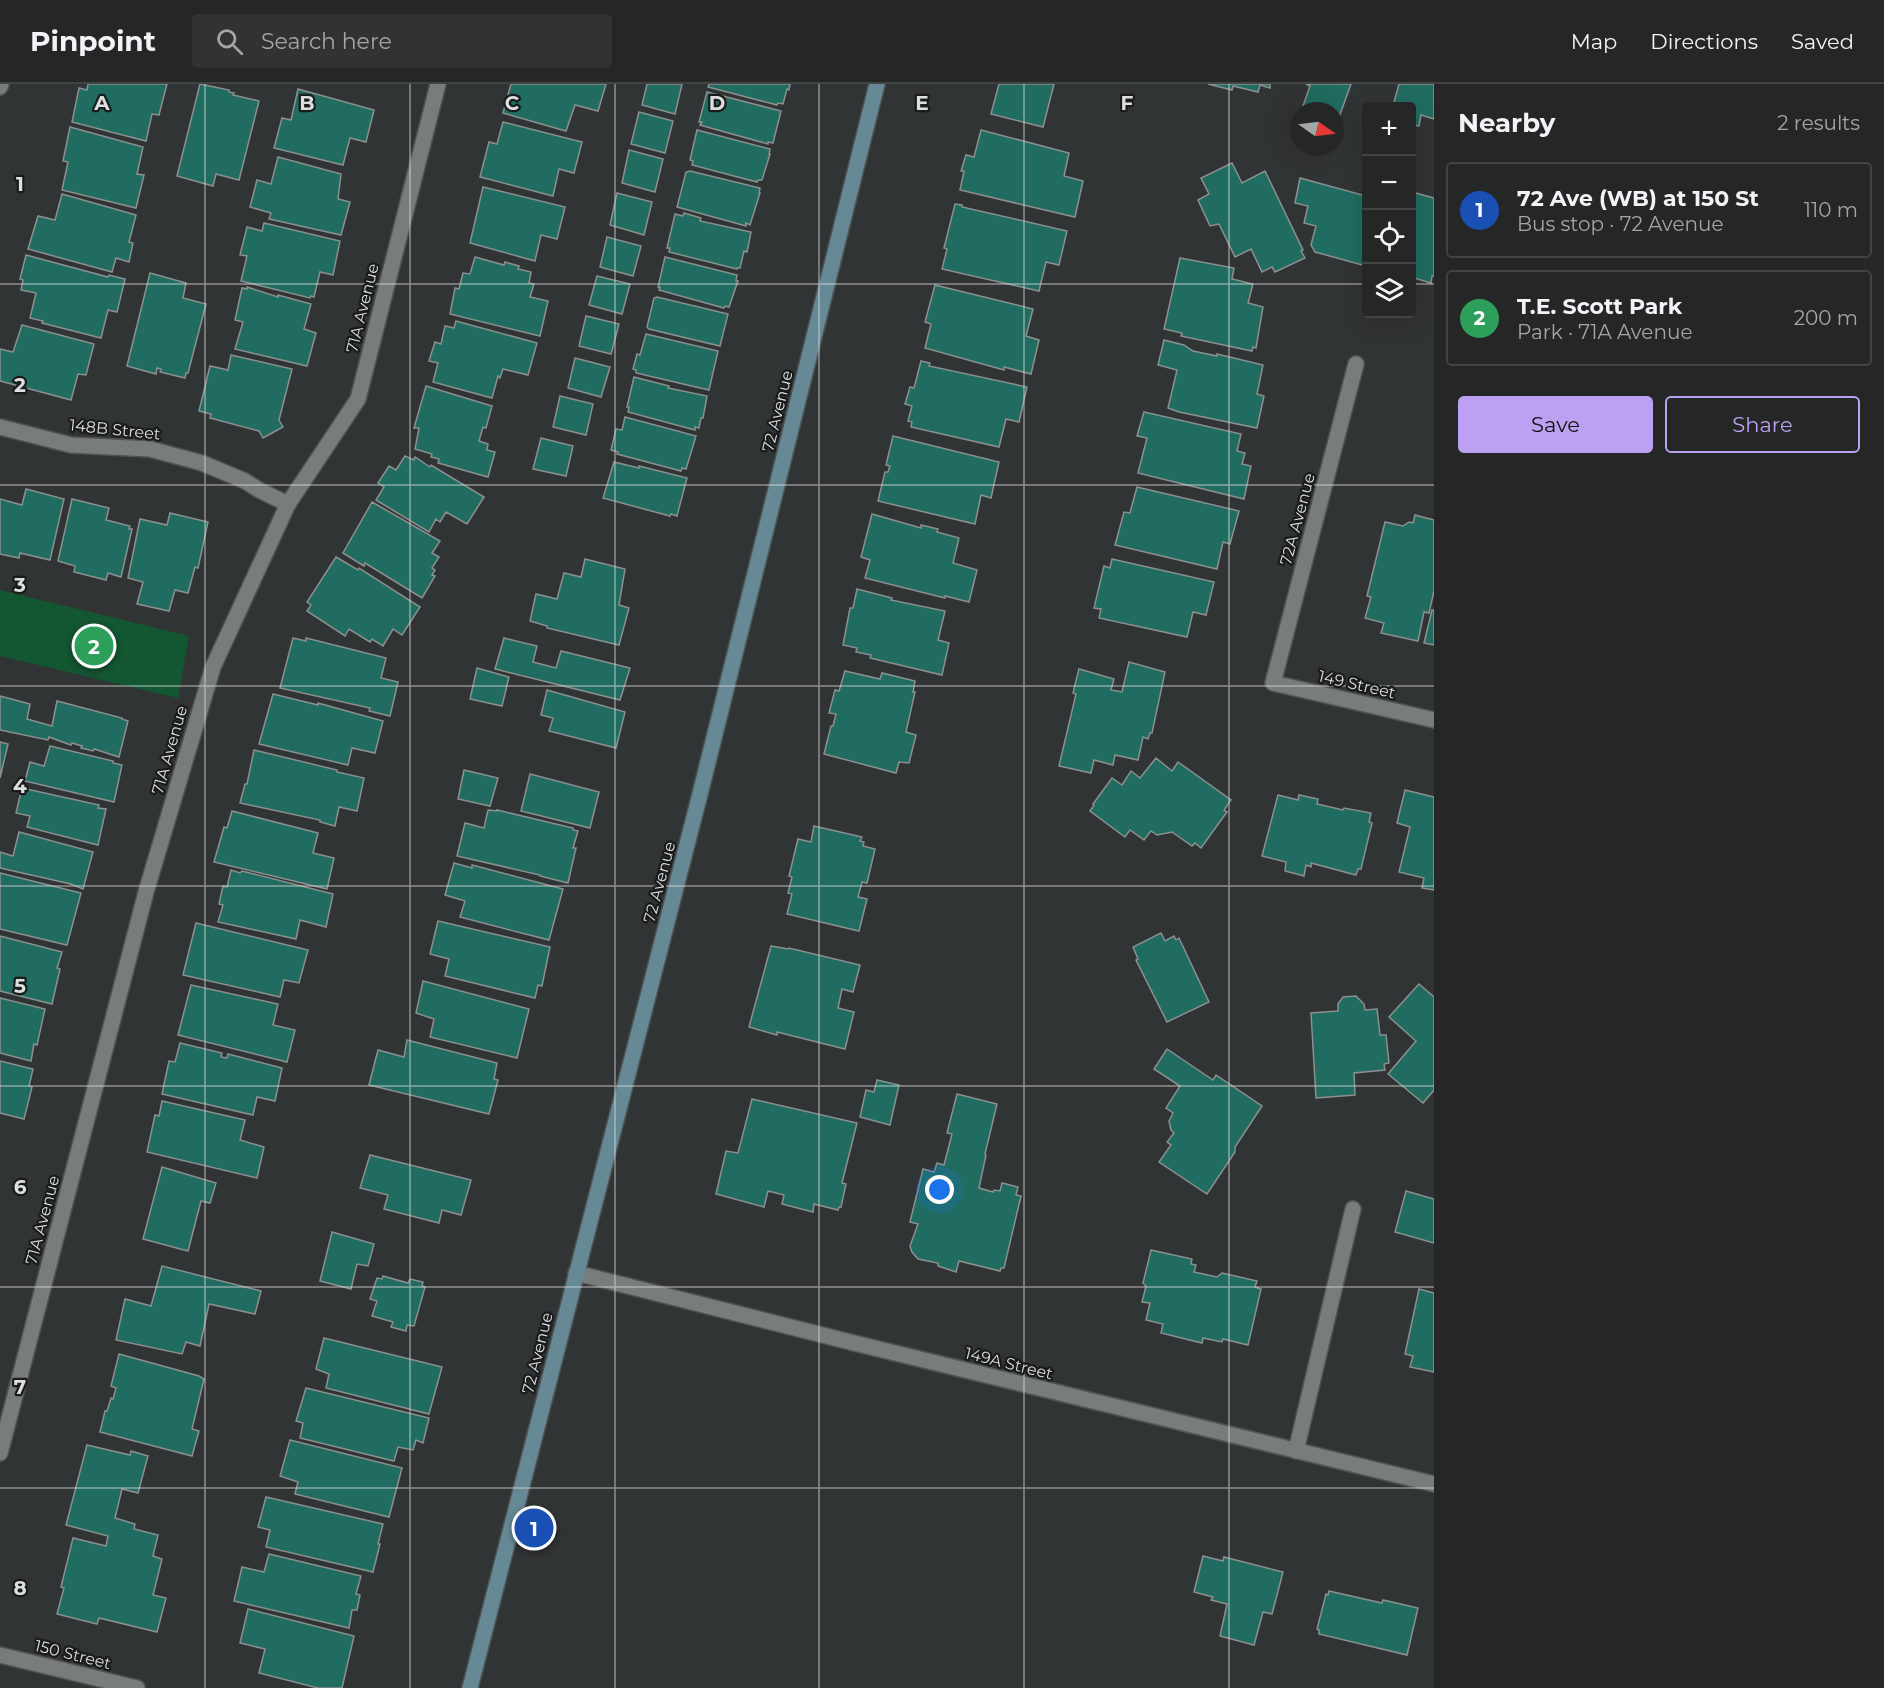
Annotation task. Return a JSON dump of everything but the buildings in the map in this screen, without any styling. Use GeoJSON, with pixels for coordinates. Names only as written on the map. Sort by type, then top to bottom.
{"type":"FeatureCollection","features":[{"type":"Feature","properties":{"kind":"main road","name":"72 Avenue"},"geometry":{"type":"LineString","coordinates":[[470,1688],[700,794],[877,84]]}},
{"type":"Feature","properties":{"kind":"street","name":"71A Avenue"},"geometry":{"type":"LineString","coordinates":[[0,1453],[146,892],[206,688],[213,667],[288,504],[357,399],[438,84]]}},
{"type":"Feature","properties":{"kind":"street","name":"72A Avenue"},"geometry":{"type":"LineString","coordinates":[[1273,683],[1356,364]]}},
{"type":"Feature","properties":{"kind":"street","name":"148B Street"},"geometry":{"type":"LineString","coordinates":[[0,427],[72,445],[150,449],[202,463],[245,481],[288,504]]}},
{"type":"Feature","properties":{"kind":"street","name":"149 Street"},"geometry":{"type":"LineString","coordinates":[[1273,683],[1434,720]]}},
{"type":"Feature","properties":{"kind":"street"},"geometry":{"type":"LineString","coordinates":[[1296,1451],[1353,1209]]}},
{"type":"Feature","properties":{"kind":"street","name":"149A Street"},"geometry":{"type":"LineString","coordinates":[[576,1273],[865,1346],[1434,1484]]}},
{"type":"Feature","properties":{"kind":"street","name":"150 Street"},"geometry":{"type":"LineString","coordinates":[[0,1655],[136,1688]]}},
{"type":"Feature","properties":{"kind":"green space"},"geometry":{"type":"Polygon","coordinates":[[[0,590],[189,636],[178,698],[0,656],[0,590]]]}},
{"type":"Feature","properties":{"kind":"place","name":"T.E. Scott Park"},"geometry":{"type":"Point","coordinates":[94,646]}},
{"type":"Feature","properties":{"kind":"place","name":"72 Ave (WB) at 150 St"},"geometry":{"type":"Point","coordinates":[534,1528]}}]}
